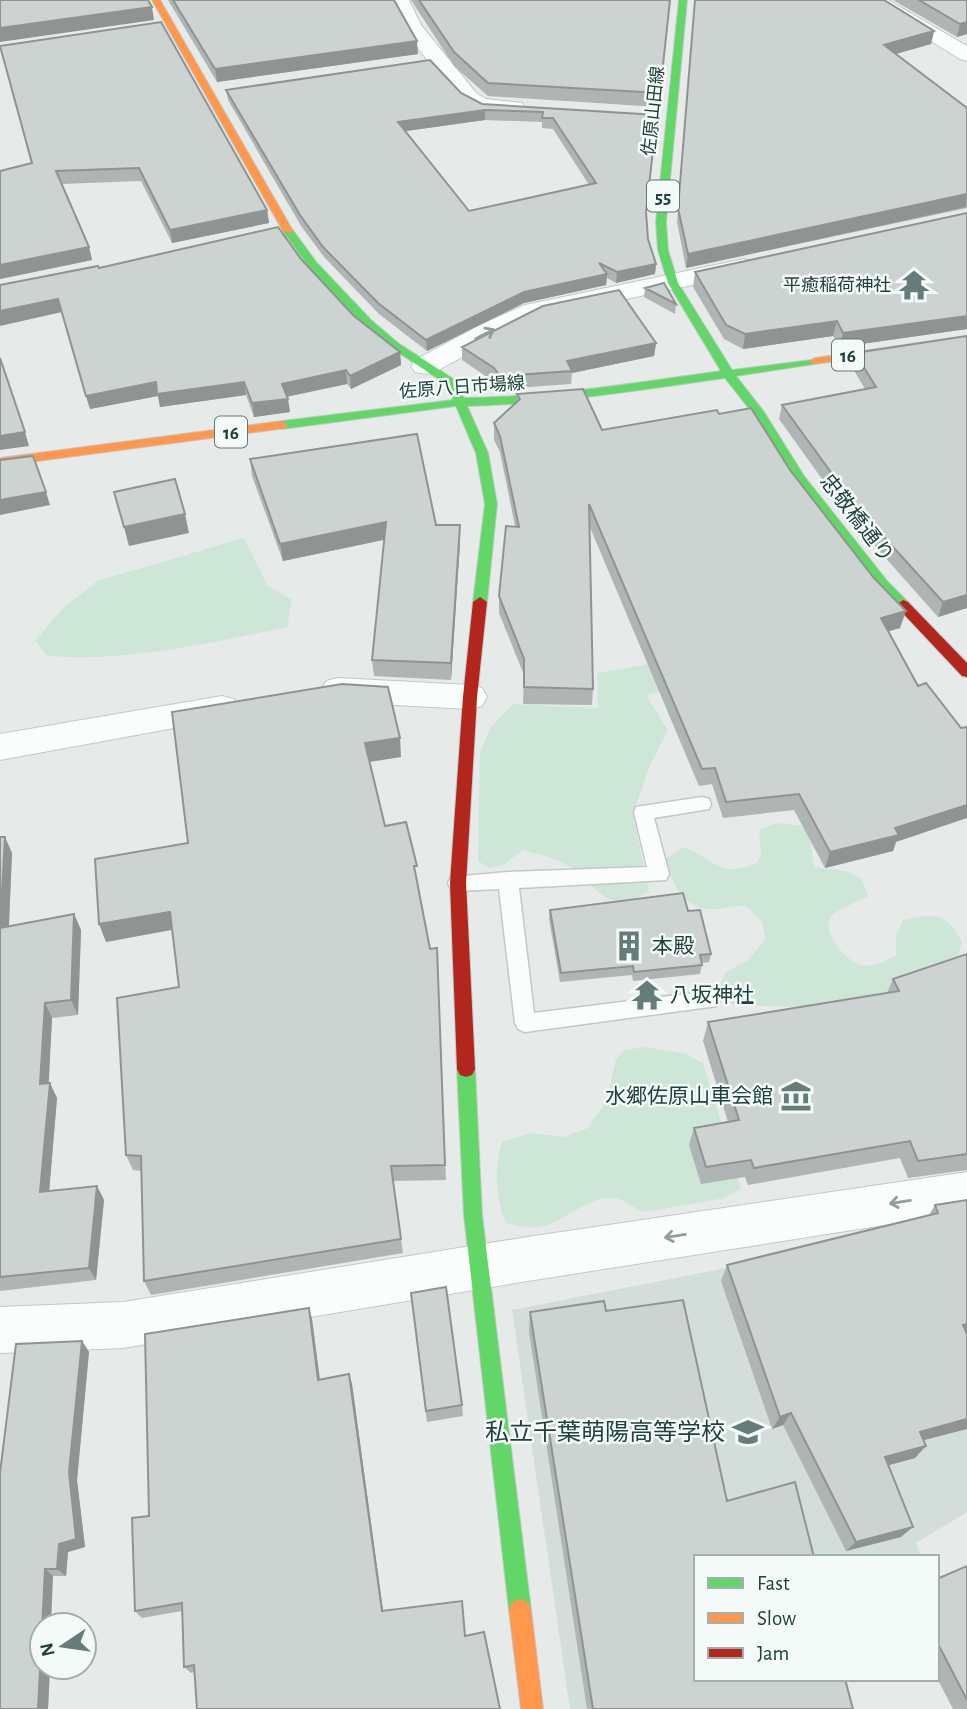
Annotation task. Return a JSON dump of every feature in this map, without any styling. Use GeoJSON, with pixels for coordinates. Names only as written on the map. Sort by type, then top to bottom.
{"type":"FeatureCollection","features":[{"type":"Feature","properties":{"kind":"main road"},"geometry":{"type":"LineString","coordinates":[[156,0],[288,229],[313,265],[350,307],[394,345],[451,382],[482,453],[491,504],[470,697],[458,883],[473,1215],[532,1709]]}},
{"type":"Feature","properties":{"kind":"main road","name":"佐原山田線"},"geometry":{"type":"LineString","coordinates":[[684,0],[661,222],[663,250],[673,282],[730,376]]}},
{"type":"Feature","properties":{"kind":"main road","name":"佐原八日市場線"},"geometry":{"type":"LineString","coordinates":[[0,462],[462,402],[507,404],[730,376],[878,351],[967,340]]}},
{"type":"Feature","properties":{"kind":"main road","name":"忠敬橋通り"},"geometry":{"type":"LineString","coordinates":[[730,376],[760,415],[799,478],[875,575],[967,672]]}},
{"type":"Feature","properties":{"kind":"street"},"geometry":{"type":"LineString","coordinates":[[399,0],[412,27],[469,99],[482,105],[540,109]]}},
{"type":"Feature","properties":{"kind":"street"},"geometry":{"type":"LineString","coordinates":[[874,0],[967,55]]}},
{"type":"Feature","properties":{"kind":"street"},"geometry":{"type":"LineString","coordinates":[[145,30],[171,26]]}},
{"type":"Feature","properties":{"kind":"street"},"geometry":{"type":"LineString","coordinates":[[411,64],[438,60]]}},
{"type":"Feature","properties":{"kind":"street"},"geometry":{"type":"LineString","coordinates":[[210,93],[237,89]]}},
{"type":"Feature","properties":{"kind":"street"},"geometry":{"type":"LineString","coordinates":[[646,116],[672,117]]}},
{"type":"Feature","properties":{"kind":"street"},"geometry":{"type":"LineString","coordinates":[[260,235],[288,229]]}},
{"type":"Feature","properties":{"kind":"street"},"geometry":{"type":"LineString","coordinates":[[425,366],[489,331],[534,311],[768,262]]}},
{"type":"Feature","properties":{"kind":"street"},"geometry":{"type":"LineString","coordinates":[[306,695],[344,689],[470,697]]}},
{"type":"Feature","properties":{"kind":"street"},"geometry":{"type":"LineString","coordinates":[[0,747],[253,703]]}},
{"type":"Feature","properties":{"kind":"street"},"geometry":{"type":"LineString","coordinates":[[1,1335],[123,1325],[967,1192]]}},
{"type":"Feature","properties":{"kind":"lane"},"geometry":{"type":"LineString","coordinates":[[458,883],[659,874],[643,812],[702,804]]}},
{"type":"Feature","properties":{"kind":"lane"},"geometry":{"type":"LineString","coordinates":[[508,880],[525,1023],[710,1000]]}},
{"type":"Feature","properties":{"kind":"shaded area","name":"私立千葉萌陽高等学校"},"geometry":{"type":"Polygon","coordinates":[[[925,1229],[967,1352],[967,1512],[916,1543],[921,1555],[694,1555],[694,1681],[706,1681],[839,1709],[570,1709],[512,1310],[925,1229]]]}},
{"type":"Feature","properties":{"kind":"green space"},"geometry":{"type":"Polygon","coordinates":[[[244,538],[267,585],[292,600],[287,627],[168,650],[108,656],[48,656],[35,641],[61,610],[97,581],[244,538]]]}},
{"type":"Feature","properties":{"kind":"green space"},"geometry":{"type":"Polygon","coordinates":[[[712,653],[722,679],[646,695],[668,730],[649,768],[633,814],[649,892],[634,899],[611,900],[565,864],[523,850],[503,865],[489,868],[478,861],[480,752],[490,728],[513,704],[598,708],[597,673],[712,653]]]}},
{"type":"Feature","properties":{"kind":"green space"},"geometry":{"type":"Polygon","coordinates":[[[777,823],[804,826],[810,840],[814,867],[848,872],[860,879],[865,886],[868,896],[837,912],[830,920],[831,935],[847,957],[865,966],[883,962],[896,955],[896,936],[903,920],[931,916],[945,920],[957,932],[962,942],[957,960],[866,1009],[734,1005],[725,1000],[720,985],[725,973],[748,960],[765,939],[762,922],[746,906],[707,909],[689,901],[677,887],[665,859],[684,847],[725,868],[733,869],[757,863],[761,855],[759,830],[777,823]]]}},
{"type":"Feature","properties":{"kind":"green space"},"geometry":{"type":"Polygon","coordinates":[[[645,1047],[686,1054],[703,1063],[741,1188],[725,1198],[645,1212],[621,1200],[600,1199],[539,1227],[506,1223],[497,1183],[502,1142],[531,1133],[563,1137],[588,1128],[607,1100],[616,1059],[625,1050],[645,1047]]]}},
{"type":"Feature","properties":{"kind":"building"},"geometry":{"type":"Polygon","coordinates":[[[0,0],[148,0],[152,7],[0,28],[0,0]]]}},
{"type":"Feature","properties":{"kind":"building"},"geometry":{"type":"Polygon","coordinates":[[[173,0],[394,0],[417,41],[215,69],[173,0]]]}},
{"type":"Feature","properties":{"kind":"building"},"geometry":{"type":"Polygon","coordinates":[[[419,0],[670,0],[660,93],[488,83],[454,52],[419,0]]]}},
{"type":"Feature","properties":{"kind":"building"},"geometry":{"type":"Polygon","coordinates":[[[695,0],[884,0],[934,31],[884,45],[967,108],[967,194],[688,254],[678,208],[695,0]]]}},
{"type":"Feature","properties":{"kind":"building"},"geometry":{"type":"Polygon","coordinates":[[[919,0],[967,0],[967,22],[960,24],[919,0]]]}},
{"type":"Feature","properties":{"kind":"building"},"geometry":{"type":"Polygon","coordinates":[[[161,22],[267,210],[170,230],[139,168],[56,171],[89,247],[0,265],[0,171],[32,163],[0,46],[161,22]]]}},
{"type":"Feature","properties":{"kind":"building"},"geometry":{"type":"Polygon","coordinates":[[[430,60],[461,93],[482,104],[657,115],[646,212],[648,239],[656,264],[617,272],[599,263],[607,274],[524,292],[426,340],[378,303],[323,247],[300,215],[226,90],[430,60]],[[485,110],[398,122],[469,211],[596,183],[553,118],[542,118],[543,112],[485,110]]]}},
{"type":"Feature","properties":{"kind":"building"},"geometry":{"type":"Polygon","coordinates":[[[967,213],[967,316],[843,333],[837,321],[745,334],[726,325],[695,272],[967,213]]]}},
{"type":"Feature","properties":{"kind":"building"},"geometry":{"type":"Polygon","coordinates":[[[278,227],[301,259],[354,316],[400,352],[350,376],[346,370],[282,384],[288,399],[252,403],[244,382],[157,394],[156,382],[86,396],[58,299],[0,311],[0,285],[98,266],[99,268],[278,227]]]}},
{"type":"Feature","properties":{"kind":"building"},"geometry":{"type":"Polygon","coordinates":[[[664,283],[676,304],[645,288],[664,283]]]}},
{"type":"Feature","properties":{"kind":"building"},"geometry":{"type":"Polygon","coordinates":[[[619,290],[656,343],[567,361],[572,371],[500,376],[494,368],[462,347],[543,306],[619,290]]]}},
{"type":"Feature","properties":{"kind":"building"},"geometry":{"type":"Polygon","coordinates":[[[967,336],[967,595],[943,602],[854,504],[782,405],[876,387],[855,353],[967,336]]]}},
{"type":"Feature","properties":{"kind":"building"},"geometry":{"type":"Polygon","coordinates":[[[0,358],[25,432],[0,436],[0,358]]]}},
{"type":"Feature","properties":{"kind":"building"},"geometry":{"type":"Polygon","coordinates":[[[583,389],[602,430],[717,410],[719,414],[751,408],[790,470],[874,578],[906,611],[881,618],[918,686],[926,683],[961,728],[967,727],[967,805],[895,828],[899,835],[830,852],[799,794],[726,802],[715,768],[702,769],[589,504],[593,689],[524,687],[524,659],[499,596],[506,526],[519,527],[500,436],[494,423],[520,399],[517,394],[583,389]]]}},
{"type":"Feature","properties":{"kind":"building"},"geometry":{"type":"Polygon","coordinates":[[[417,434],[436,525],[460,525],[451,663],[372,660],[386,522],[280,544],[250,459],[417,434]]]}},
{"type":"Feature","properties":{"kind":"building"},"geometry":{"type":"Polygon","coordinates":[[[33,456],[46,492],[0,500],[0,460],[33,456]]]}},
{"type":"Feature","properties":{"kind":"building"},"geometry":{"type":"Polygon","coordinates":[[[175,479],[185,514],[124,527],[114,492],[175,479]]]}},
{"type":"Feature","properties":{"kind":"building"},"geometry":{"type":"Polygon","coordinates":[[[342,684],[388,687],[400,738],[365,743],[385,826],[406,822],[417,866],[414,866],[430,949],[437,948],[445,1165],[391,1166],[401,1239],[144,1281],[141,1156],[126,1155],[117,998],[179,987],[170,912],[99,924],[95,859],[188,843],[172,712],[342,684]]]}},
{"type":"Feature","properties":{"kind":"building"},"geometry":{"type":"Polygon","coordinates":[[[0,837],[5,837],[0,928],[0,837]]]}},
{"type":"Feature","properties":{"kind":"building","name":"本殿"},"geometry":{"type":"Polygon","coordinates":[[[683,893],[688,911],[700,910],[711,954],[700,955],[702,965],[634,972],[633,966],[561,973],[550,910],[683,893]]]}},
{"type":"Feature","properties":{"kind":"building"},"geometry":{"type":"Polygon","coordinates":[[[74,914],[71,1000],[45,1003],[40,1084],[50,1083],[40,1192],[97,1186],[89,1268],[0,1277],[0,928],[74,914]]]}},
{"type":"Feature","properties":{"kind":"building"},"geometry":{"type":"Polygon","coordinates":[[[967,954],[967,1154],[918,1161],[910,1141],[754,1168],[751,1160],[706,1167],[694,1128],[739,1120],[708,1022],[899,991],[893,979],[967,954]]]}},
{"type":"Feature","properties":{"kind":"building"},"geometry":{"type":"Polygon","coordinates":[[[967,1200],[967,1324],[963,1325],[967,1334],[967,1419],[920,1432],[926,1446],[885,1457],[913,1527],[856,1542],[791,1413],[780,1417],[727,1265],[938,1213],[935,1205],[967,1200]]]}},
{"type":"Feature","properties":{"kind":"building"},"geometry":{"type":"Polygon","coordinates":[[[446,1287],[462,1405],[426,1411],[411,1293],[446,1287]]]}},
{"type":"Feature","properties":{"kind":"building"},"geometry":{"type":"Polygon","coordinates":[[[683,1300],[727,1501],[795,1482],[813,1555],[694,1555],[694,1681],[846,1681],[853,1709],[593,1709],[530,1312],[604,1301],[606,1311],[683,1300]]]}},
{"type":"Feature","properties":{"kind":"building"},"geometry":{"type":"Polygon","coordinates":[[[309,1308],[318,1380],[349,1374],[382,1611],[462,1601],[465,1636],[484,1632],[500,1709],[197,1709],[194,1665],[184,1667],[182,1603],[135,1611],[132,1518],[149,1516],[145,1334],[309,1308]]]}},
{"type":"Feature","properties":{"kind":"building"},"geometry":{"type":"Polygon","coordinates":[[[82,1341],[69,1472],[76,1539],[59,1544],[57,1569],[45,1569],[43,1611],[28,1611],[28,1681],[39,1681],[38,1709],[0,1709],[0,1473],[16,1344],[82,1341]]]}},
{"type":"Feature","properties":{"kind":"building"},"geometry":{"type":"Polygon","coordinates":[[[967,1566],[967,1700],[939,1646],[939,1578],[967,1566]]]}},
{"type":"Feature","properties":{"kind":"traffic: fast"},"geometry":{"type":"LineString","coordinates":[[683,0],[661,222],[663,250],[673,283],[730,376],[760,415],[799,478],[883,585],[903,605]]}},
{"type":"Feature","properties":{"kind":"traffic: fast"},"geometry":{"type":"LineString","coordinates":[[288,231],[313,265],[367,322],[394,345],[451,382],[482,453],[491,504],[480,602]]}},
{"type":"Feature","properties":{"kind":"traffic: fast"},"geometry":{"type":"LineString","coordinates":[[282,425],[462,402],[521,401],[580,395],[815,361]]}},
{"type":"Feature","properties":{"kind":"traffic: fast"},"geometry":{"type":"LineString","coordinates":[[466,1069],[473,1215],[520,1610]]}},
{"type":"Feature","properties":{"kind":"traffic: slow"},"geometry":{"type":"LineString","coordinates":[[156,0],[288,231]]}},
{"type":"Feature","properties":{"kind":"traffic: slow"},"geometry":{"type":"LineString","coordinates":[[815,361],[967,339]]}},
{"type":"Feature","properties":{"kind":"traffic: slow"},"geometry":{"type":"LineString","coordinates":[[0,462],[282,425]]}},
{"type":"Feature","properties":{"kind":"traffic: slow"},"geometry":{"type":"LineString","coordinates":[[520,1610],[532,1709]]}},
{"type":"Feature","properties":{"kind":"traffic: jam"},"geometry":{"type":"LineString","coordinates":[[466,1069],[458,883],[470,697],[480,602]]}},
{"type":"Feature","properties":{"kind":"traffic: jam"},"geometry":{"type":"LineString","coordinates":[[903,605],[967,672]]}},
{"type":"Feature","properties":{"kind":"place","name":"平癒稲荷神社"},"geometry":{"type":"Point","coordinates":[914,285]}},
{"type":"Feature","properties":{"kind":"place","name":"本殿"},"geometry":{"type":"Point","coordinates":[629,946]}},
{"type":"Feature","properties":{"kind":"place","name":"八坂神社"},"geometry":{"type":"Point","coordinates":[647,995]}},
{"type":"Feature","properties":{"kind":"place","name":"水郷佐原山車会館"},"geometry":{"type":"Point","coordinates":[796,1096]}},
{"type":"Feature","properties":{"kind":"place","name":"私立千葉萌陽高等学校"},"geometry":{"type":"Point","coordinates":[748,1432]}}]}
